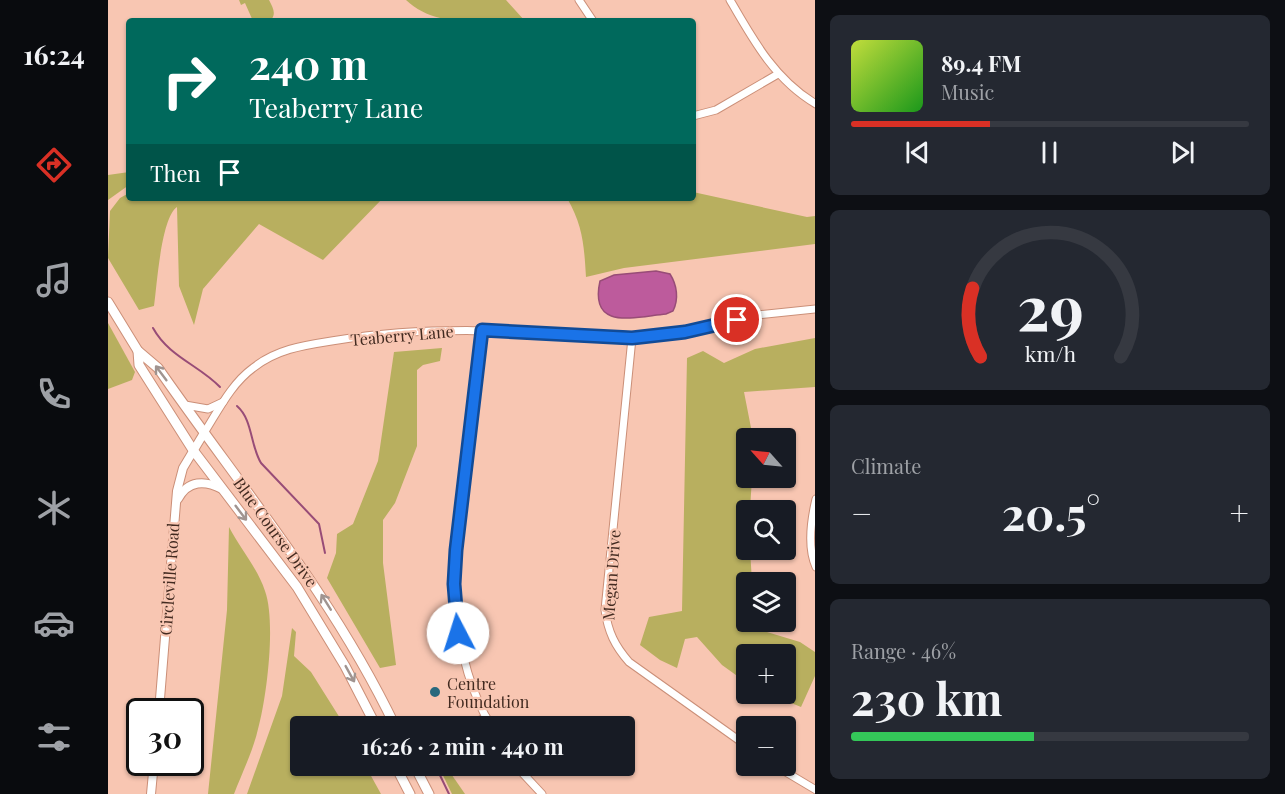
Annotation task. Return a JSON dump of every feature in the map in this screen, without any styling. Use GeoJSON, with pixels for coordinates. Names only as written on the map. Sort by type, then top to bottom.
{"type":"FeatureCollection","features":[{"type":"Feature","properties":{"kind":"main road","name":"Blue Course Drive"},"geometry":{"type":"LineString","coordinates":[[108,302],[138,351],[158,368],[318,589],[361,659],[390,716]]}},
{"type":"Feature","properties":{"kind":"main road","name":"Blue Course Drive"},"geometry":{"type":"LineString","coordinates":[[138,351],[139,366],[193,450],[302,596],[345,666],[371,716]]}},
{"type":"Feature","properties":{"kind":"main road"},"geometry":{"type":"LineString","coordinates":[[401,776],[410,794]]}},
{"type":"Feature","properties":{"kind":"main road"},"geometry":{"type":"LineString","coordinates":[[420,776],[429,794]]}},
{"type":"Feature","properties":{"kind":"street"},"geometry":{"type":"LineString","coordinates":[[579,0],[591,18]]}},
{"type":"Feature","properties":{"kind":"street"},"geometry":{"type":"LineString","coordinates":[[730,0],[765,58],[778,74],[815,103]]}},
{"type":"Feature","properties":{"kind":"street"},"geometry":{"type":"LineString","coordinates":[[696,116],[716,110],[778,74]]}},
{"type":"Feature","properties":{"kind":"street","name":"Teaberry Lane"},"geometry":{"type":"LineString","coordinates":[[204,433],[225,401],[252,368],[285,350],[370,334],[435,329],[632,338],[664,336],[757,315],[815,309]]}},
{"type":"Feature","properties":{"kind":"street"},"geometry":{"type":"LineString","coordinates":[[482,330],[467,443],[454,584],[460,646],[469,678],[486,716]]}},
{"type":"Feature","properties":{"kind":"street","name":"Megan Drive"},"geometry":{"type":"LineString","coordinates":[[632,338],[605,610],[608,628],[618,649],[630,662],[736,738]]}},
{"type":"Feature","properties":{"kind":"street"},"geometry":{"type":"LineString","coordinates":[[183,403],[202,410],[225,401]]}},
{"type":"Feature","properties":{"kind":"street","name":"Circleville Road"},"geometry":{"type":"LineString","coordinates":[[160,698],[179,478],[204,433]]}},
{"type":"Feature","properties":{"kind":"street"},"geometry":{"type":"LineString","coordinates":[[175,505],[183,490],[193,484],[208,483],[225,491]]}},
{"type":"Feature","properties":{"kind":"street"},"geometry":{"type":"LineString","coordinates":[[815,506],[811,553],[815,564]]}},
{"type":"Feature","properties":{"kind":"street"},"geometry":{"type":"LineString","coordinates":[[151,794],[153,776]]}},
{"type":"Feature","properties":{"kind":"street"},"geometry":{"type":"LineString","coordinates":[[525,776],[542,794]]}},
{"type":"Feature","properties":{"kind":"street"},"geometry":{"type":"LineString","coordinates":[[792,776],[815,789]]}},
{"type":"Feature","properties":{"kind":"shaded area"},"geometry":{"type":"Polygon","coordinates":[[[239,0],[269,0],[274,11],[273,16],[272,18],[252,18],[245,3],[241,5],[239,0]]]}},
{"type":"Feature","properties":{"kind":"shaded area"},"geometry":{"type":"Polygon","coordinates":[[[406,0],[506,0],[522,18],[442,18],[418,9],[406,0]]]}},
{"type":"Feature","properties":{"kind":"shaded area"},"geometry":{"type":"Polygon","coordinates":[[[126,172],[126,187],[108,200],[108,175],[126,172]]]}},
{"type":"Feature","properties":{"kind":"shaded area"},"geometry":{"type":"Polygon","coordinates":[[[696,193],[807,217],[815,216],[815,244],[624,268],[586,277],[582,236],[568,201],[696,201],[696,193]]]}},
{"type":"Feature","properties":{"kind":"shaded area"},"geometry":{"type":"Polygon","coordinates":[[[126,195],[126,201],[380,201],[323,260],[259,224],[203,289],[194,325],[179,286],[177,207],[167,224],[163,238],[154,306],[139,310],[108,258],[110,211],[120,198],[126,195]]]}},
{"type":"Feature","properties":{"kind":"shaded area"},"geometry":{"type":"Polygon","coordinates":[[[656,271],[670,274],[676,287],[677,297],[673,311],[666,314],[628,318],[608,314],[601,308],[598,297],[600,281],[614,275],[656,271]]]}},
{"type":"Feature","properties":{"kind":"shaded area"},"geometry":{"type":"Polygon","coordinates":[[[108,323],[135,372],[132,380],[108,389],[108,323]]]}},
{"type":"Feature","properties":{"kind":"shaded area"},"geometry":{"type":"Polygon","coordinates":[[[815,338],[815,387],[744,392],[751,428],[736,428],[736,488],[751,488],[751,500],[736,500],[736,560],[751,560],[751,572],[736,572],[736,632],[767,632],[800,642],[815,652],[815,676],[801,707],[794,704],[796,704],[796,644],[736,644],[736,675],[722,665],[697,637],[685,639],[677,668],[660,660],[640,645],[649,617],[682,611],[687,358],[703,351],[724,363],[755,349],[815,338]]]}},
{"type":"Feature","properties":{"kind":"shaded area"},"geometry":{"type":"Polygon","coordinates":[[[442,348],[440,361],[423,365],[417,370],[417,446],[395,503],[383,520],[383,563],[396,665],[380,668],[327,578],[336,553],[337,534],[353,524],[378,461],[394,352],[442,348]]]}},
{"type":"Feature","properties":{"kind":"shaded area"},"geometry":{"type":"Polygon","coordinates":[[[229,527],[265,591],[270,621],[269,659],[256,737],[234,794],[208,794],[227,610],[229,527]]]}},
{"type":"Feature","properties":{"kind":"shaded area"},"geometry":{"type":"Polygon","coordinates":[[[292,628],[296,632],[294,656],[311,672],[339,716],[290,716],[290,776],[371,776],[381,794],[247,794],[282,696],[292,628]]]}},
{"type":"Feature","properties":{"kind":"shaded area"},"geometry":{"type":"Polygon","coordinates":[[[443,776],[453,776],[465,794],[452,794],[443,776]]]}},
{"type":"Feature","properties":{"kind":"waterway"},"geometry":{"type":"LineString","coordinates":[[153,328],[176,354],[220,387]]}},
{"type":"Feature","properties":{"kind":"waterway"},"geometry":{"type":"LineString","coordinates":[[237,406],[249,425],[261,463],[319,524],[325,553]]}},
{"type":"Feature","properties":{"kind":"waterway"},"geometry":{"type":"LineString","coordinates":[[440,776],[449,794]]}},
{"type":"Feature","properties":{"kind":"place","name":"Centre Foundation"},"geometry":{"type":"Point","coordinates":[435,692]}},
{"type":"Feature","properties":{"kind":"route"},"geometry":{"type":"LineString","coordinates":[[458,633],[454,584],[456,550],[482,330],[632,338],[664,336],[737,320]]}}]}
